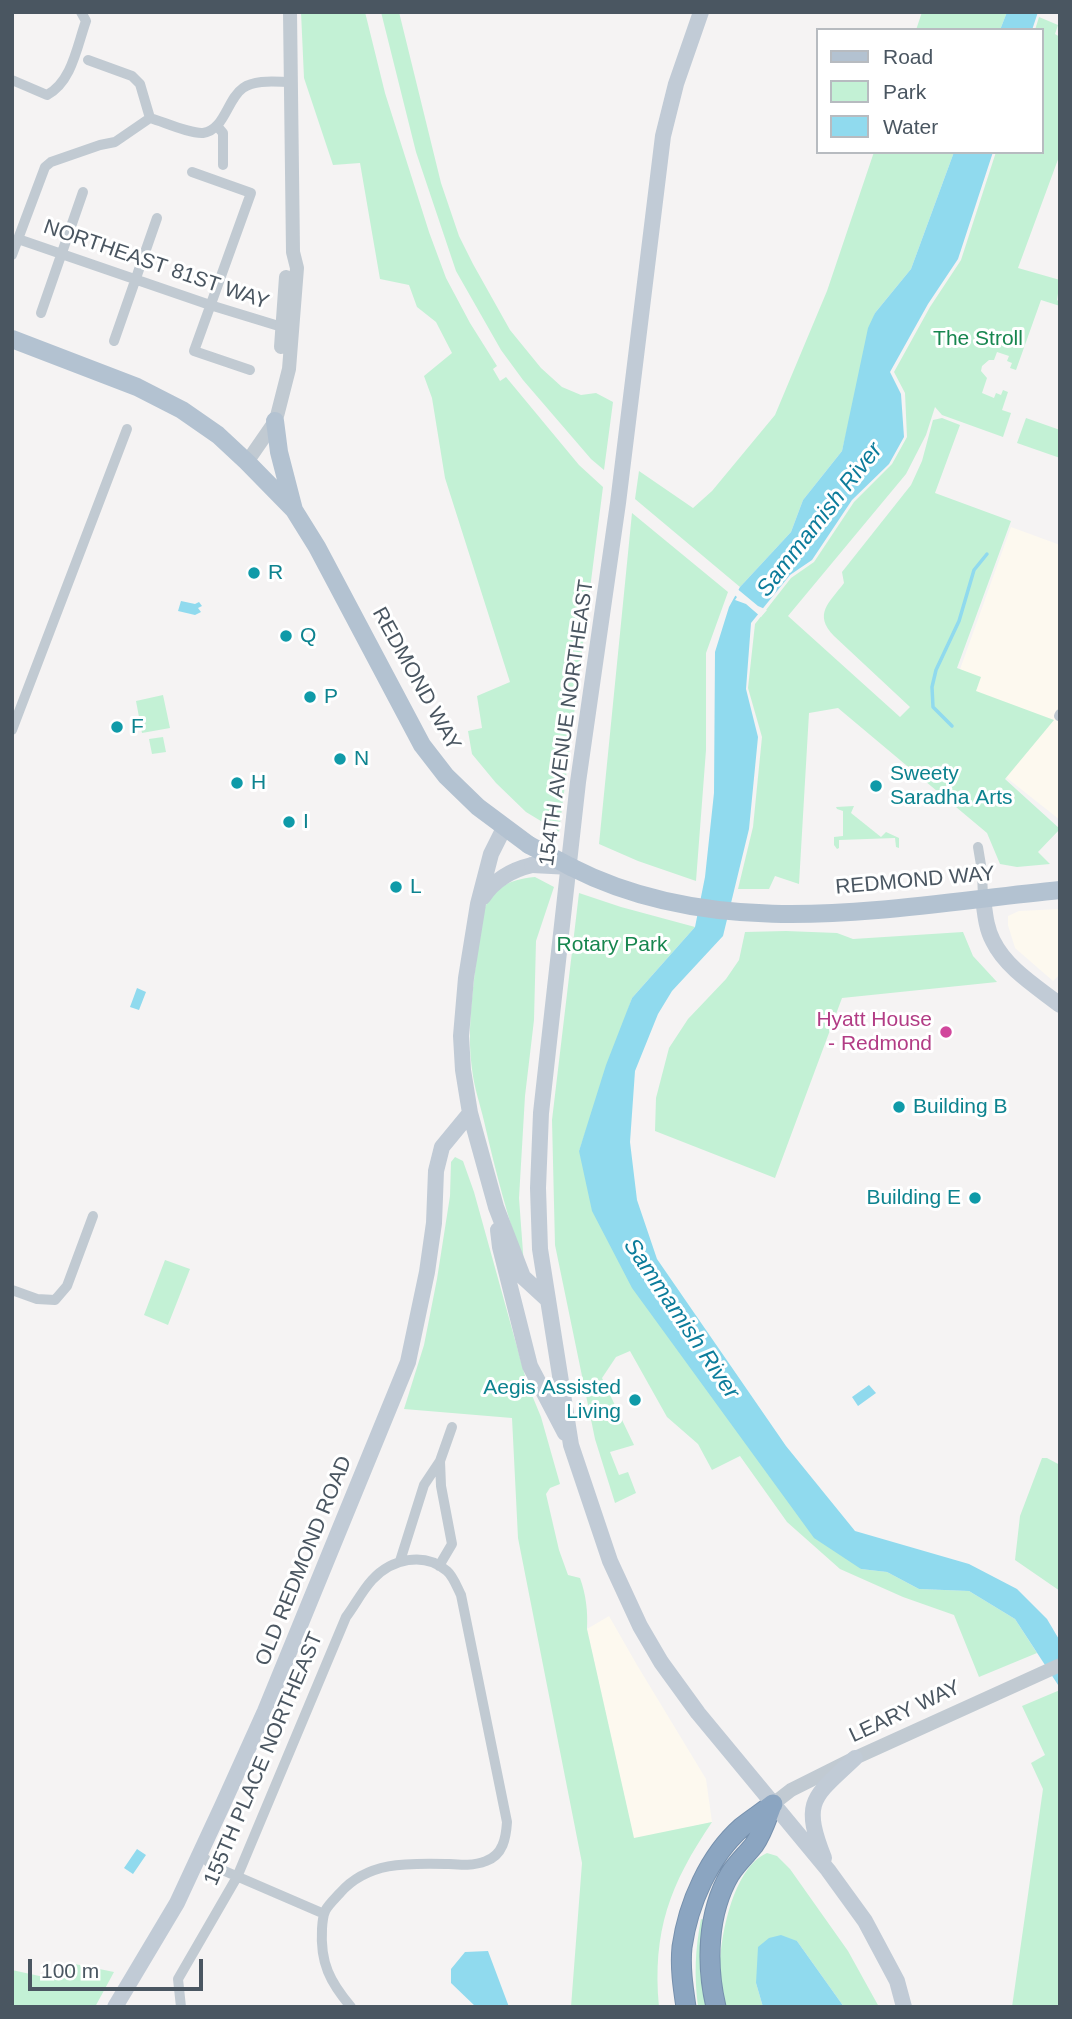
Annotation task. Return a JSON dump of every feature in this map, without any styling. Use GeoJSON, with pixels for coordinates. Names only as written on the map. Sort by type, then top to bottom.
{"type":"FeatureCollection","features":[{"type":"Feature","properties":{"kind":"highway"},"geometry":{"type":"LineString","coordinates":[[685,2007],[681,1974],[682,1948],[690,1912],[699,1888],[732,1838],[773,1804]]}},
{"type":"Feature","properties":{"kind":"highway"},"geometry":{"type":"LineString","coordinates":[[716,2007],[710,1980],[709,1956],[720,1896],[730,1875],[756,1843],[773,1804]]}},
{"type":"Feature","properties":{"kind":"main road","name":"154TH AVENUE NORTHEAST"},"geometry":{"type":"LineString","coordinates":[[571,1445],[540,1249],[538,1188],[541,1113],[578,782],[618,503],[663,136],[676,84],[701,12]]}},
{"type":"Feature","properties":{"kind":"main road","name":"REDMOND WAY"},"geometry":{"type":"LineString","coordinates":[[12,339],[137,387],[182,410],[218,435],[293,510],[317,547],[422,745],[446,776],[504,828],[529,845],[601,883],[650,899],[685,906],[740,913],[802,914],[1060,890]]}},
{"type":"Feature","properties":{"kind":"main road"},"geometry":{"type":"LineString","coordinates":[[275,421],[279,452],[293,510]]}},
{"type":"Feature","properties":{"kind":"main road"},"geometry":{"type":"LineString","coordinates":[[504,828],[491,855],[478,905],[466,978],[461,1036],[463,1070],[470,1113],[496,1207],[523,1277],[548,1300]]}},
{"type":"Feature","properties":{"kind":"main road"},"geometry":{"type":"LineString","coordinates":[[478,905],[492,884],[513,870],[531,864],[571,867]]}},
{"type":"Feature","properties":{"kind":"main road"},"geometry":{"type":"LineString","coordinates":[[983,898],[986,923],[999,952],[1060,1005]]}},
{"type":"Feature","properties":{"kind":"main road","name":"OLD REDMOND ROAD"},"geometry":{"type":"LineString","coordinates":[[115,2007],[158,1939],[265,1711],[408,1362],[427,1272],[434,1223],[436,1171],[442,1147],[470,1113]]}},
{"type":"Feature","properties":{"kind":"main road"},"geometry":{"type":"LineString","coordinates":[[496,1207],[500,1247],[530,1366],[571,1445],[610,1561],[649,1642],[680,1690],[828,1870],[865,1921],[897,1981],[905,2007]]}},
{"type":"Feature","properties":{"kind":"main road"},"geometry":{"type":"LineString","coordinates":[[828,1870],[812,1818],[814,1803],[817,1794],[855,1758]]}},
{"type":"Feature","properties":{"kind":"street"},"geometry":{"type":"LineString","coordinates":[[12,80],[47,95],[57,90],[66,78],[86,21],[82,12]]}},
{"type":"Feature","properties":{"kind":"street"},"geometry":{"type":"LineString","coordinates":[[247,462],[275,421],[289,369],[297,268],[293,252],[290,12]]}},
{"type":"Feature","properties":{"kind":"street"},"geometry":{"type":"LineString","coordinates":[[88,60],[132,76],[140,84],[150,118]]}},
{"type":"Feature","properties":{"kind":"street"},"geometry":{"type":"LineString","coordinates":[[150,118],[200,133],[210,131],[217,126],[236,94],[244,87],[257,83],[291,82]]}},
{"type":"Feature","properties":{"kind":"street"},"geometry":{"type":"LineString","coordinates":[[12,255],[45,167],[51,162],[115,142],[150,118]]}},
{"type":"Feature","properties":{"kind":"street"},"geometry":{"type":"LineString","coordinates":[[217,126],[223,134],[223,165]]}},
{"type":"Feature","properties":{"kind":"street"},"geometry":{"type":"LineString","coordinates":[[192,172],[251,193],[194,351],[250,370]]}},
{"type":"Feature","properties":{"kind":"street"},"geometry":{"type":"LineString","coordinates":[[41,313],[83,192]]}},
{"type":"Feature","properties":{"kind":"street"},"geometry":{"type":"LineString","coordinates":[[114,341],[157,218]]}},
{"type":"Feature","properties":{"kind":"street","name":"NORTHEAST 81ST WAY"},"geometry":{"type":"LineString","coordinates":[[18,239],[282,327]]}},
{"type":"Feature","properties":{"kind":"street"},"geometry":{"type":"LineString","coordinates":[[283,390],[280,360],[282,327],[287,266],[293,252]]}},
{"type":"Feature","properties":{"kind":"street"},"geometry":{"type":"LineString","coordinates":[[12,730],[127,429]]}},
{"type":"Feature","properties":{"kind":"street"},"geometry":{"type":"LineString","coordinates":[[978,847],[983,898]]}},
{"type":"Feature","properties":{"kind":"street"},"geometry":{"type":"LineString","coordinates":[[12,1290],[37,1300],[55,1300],[67,1286],[93,1216]]}},
{"type":"Feature","properties":{"kind":"street"},"geometry":{"type":"LineString","coordinates":[[351,2007],[334,1987],[325,1968],[321,1942],[322,1913],[345,1887],[378,1867],[396,1864],[469,1865],[486,1861],[499,1854],[506,1835],[508,1822],[461,1595],[449,1572],[432,1561],[400,1561],[424,1485],[440,1461],[452,1427]]}},
{"type":"Feature","properties":{"kind":"street"},"geometry":{"type":"LineString","coordinates":[[439,1566],[452,1544],[441,1486],[440,1461]]}},
{"type":"Feature","properties":{"kind":"street","name":"155TH PLACE NORTHEAST"},"geometry":{"type":"LineString","coordinates":[[181,2007],[178,1979],[237,1877],[346,1617],[373,1578],[400,1561]]}},
{"type":"Feature","properties":{"kind":"street","name":"LEARY WAY"},"geometry":{"type":"LineString","coordinates":[[773,1804],[791,1790],[855,1758],[1060,1665]]}},
{"type":"Feature","properties":{"kind":"street"},"geometry":{"type":"LineString","coordinates":[[200,1854],[213,1866],[322,1913]]}},
{"type":"Feature","properties":{"kind":"shaded area"},"geometry":{"type":"Polygon","coordinates":[[[1011,527],[1060,545],[1060,820],[940,725],[1011,527]]]}},
{"type":"Feature","properties":{"kind":"shaded area"},"geometry":{"type":"Polygon","coordinates":[[[1060,909],[1060,974],[1053,981],[1015,948],[1008,916],[1019,911],[1060,909]]]}},
{"type":"Feature","properties":{"kind":"shaded area"},"geometry":{"type":"Polygon","coordinates":[[[609,1616],[706,1779],[712,1822],[634,1839],[587,1629],[609,1616]]]}},
{"type":"Feature","properties":{"kind":"green space"},"geometry":{"type":"Polygon","coordinates":[[[301,12],[365,12],[385,93],[446,278],[497,366],[493,369],[500,381],[506,377],[579,465],[603,487],[559,832],[526,812],[496,783],[472,754],[468,731],[482,728],[477,696],[510,682],[445,478],[432,398],[424,376],[452,353],[436,322],[417,307],[409,285],[380,279],[360,163],[333,165],[304,78],[301,12]]]}},
{"type":"Feature","properties":{"kind":"green space"},"geometry":{"type":"Polygon","coordinates":[[[381,12],[399,12],[441,183],[459,236],[510,330],[541,368],[562,387],[581,395],[596,393],[613,402],[604,470],[591,459],[523,380],[501,350],[456,271],[416,152],[381,12]]]}},
{"type":"Feature","properties":{"kind":"green space"},"geometry":{"type":"Polygon","coordinates":[[[922,12],[1007,12],[1001,28],[917,28],[922,12]]]}},
{"type":"Feature","properties":{"kind":"green space","name":"The Stroll"},"geometry":{"type":"Polygon","coordinates":[[[1039,17],[1058,25],[1055,34],[1060,37],[1060,154],[1018,268],[1060,280],[1057,300],[1060,306],[1041,300],[1016,370],[1010,368],[1012,363],[1007,361],[1009,356],[997,352],[994,360],[989,360],[982,366],[981,371],[987,378],[982,393],[994,398],[996,393],[1001,395],[1003,390],[1008,392],[1002,410],[1011,413],[1003,437],[942,415],[935,407],[926,435],[906,474],[788,616],[900,717],[910,707],[834,636],[824,615],[829,603],[844,583],[842,572],[911,485],[922,461],[933,420],[942,418],[960,425],[935,493],[1011,521],[957,668],[981,677],[976,691],[1054,720],[1005,779],[1060,829],[1038,852],[1050,864],[1017,867],[1000,864],[987,833],[838,708],[809,713],[799,884],[775,876],[769,889],[738,889],[753,827],[762,737],[748,688],[755,624],[791,578],[814,562],[854,502],[892,464],[907,437],[905,393],[894,372],[930,307],[961,260],[995,154],[1044,154],[1044,28],[1036,28],[1039,17]]]}},
{"type":"Feature","properties":{"kind":"green space"},"geometry":{"type":"Polygon","coordinates":[[[873,154],[953,154],[911,269],[875,313],[842,451],[803,500],[791,532],[740,587],[635,499],[639,471],[693,508],[712,491],[775,415],[827,291],[873,154]]]}},
{"type":"Feature","properties":{"kind":"green space"},"geometry":{"type":"Polygon","coordinates":[[[1026,418],[1060,430],[1060,458],[1017,443],[1026,418]]]}},
{"type":"Feature","properties":{"kind":"green space"},"geometry":{"type":"Polygon","coordinates":[[[632,513],[728,592],[706,653],[706,750],[696,881],[599,844],[632,513]]]}},
{"type":"Feature","properties":{"kind":"green space"},"geometry":{"type":"Polygon","coordinates":[[[163,695],[170,728],[142,733],[136,701],[163,695]]]}},
{"type":"Feature","properties":{"kind":"green space"},"geometry":{"type":"Polygon","coordinates":[[[163,737],[166,752],[152,754],[149,739],[163,737]]]}},
{"type":"Feature","properties":{"kind":"green space"},"geometry":{"type":"Polygon","coordinates":[[[854,806],[851,813],[881,837],[886,832],[899,838],[899,848],[896,847],[895,838],[839,840],[837,849],[834,837],[843,836],[843,811],[836,807],[854,806]]]}},
{"type":"Feature","properties":{"kind":"green space"},"geometry":{"type":"Polygon","coordinates":[[[535,877],[554,887],[536,941],[534,1020],[525,1096],[519,1198],[524,1266],[502,1194],[473,1076],[470,1029],[479,930],[486,904],[503,886],[535,877]]]}},
{"type":"Feature","properties":{"kind":"green space","name":"Rotary Park"},"geometry":{"type":"Polygon","coordinates":[[[579,893],[695,927],[632,998],[579,1151],[861,1569],[887,1572],[919,1589],[969,1591],[1015,1619],[1037,1653],[979,1677],[954,1615],[903,1597],[840,1569],[787,1522],[740,1456],[712,1470],[698,1444],[667,1417],[630,1351],[616,1357],[602,1378],[634,1445],[610,1452],[619,1475],[628,1472],[636,1493],[615,1503],[595,1439],[555,1245],[552,1120],[579,893]]]}},
{"type":"Feature","properties":{"kind":"green space"},"geometry":{"type":"Polygon","coordinates":[[[745,932],[837,933],[853,939],[963,932],[973,956],[997,982],[842,998],[775,1178],[655,1131],[656,1098],[669,1048],[688,1019],[726,979],[739,960],[745,932]]]}},
{"type":"Feature","properties":{"kind":"green space"},"geometry":{"type":"Polygon","coordinates":[[[455,1157],[463,1161],[474,1192],[527,1383],[541,1417],[560,1484],[550,1488],[546,1494],[559,1550],[568,1575],[580,1578],[584,1591],[587,1629],[634,1838],[712,1822],[685,1866],[667,1909],[658,1955],[659,2007],[571,2007],[582,1863],[518,1538],[512,1418],[404,1409],[424,1345],[450,1196],[451,1162],[455,1157]]]}},
{"type":"Feature","properties":{"kind":"green space"},"geometry":{"type":"Polygon","coordinates":[[[165,1260],[190,1269],[168,1325],[144,1315],[165,1260]]]}},
{"type":"Feature","properties":{"kind":"green space"},"geometry":{"type":"Polygon","coordinates":[[[1042,1458],[1060,1465],[1060,1591],[1015,1560],[1020,1516],[1042,1458]]]}},
{"type":"Feature","properties":{"kind":"green space"},"geometry":{"type":"Polygon","coordinates":[[[1060,1690],[1060,2007],[1012,2007],[1043,1789],[1031,1763],[1045,1755],[1022,1706],[1060,1690]]]}},
{"type":"Feature","properties":{"kind":"green space"},"geometry":{"type":"Polygon","coordinates":[[[767,1853],[777,1856],[790,1869],[848,1951],[879,2007],[844,2007],[797,1941],[756,1983],[763,2007],[725,2007],[720,1988],[720,1970],[728,1912],[744,1875],[754,1862],[767,1853]]]}},
{"type":"Feature","properties":{"kind":"green space"},"geometry":{"type":"Polygon","coordinates":[[[701,1919],[704,1920],[701,1962],[708,2007],[698,2007],[697,1996],[697,1941],[701,1919]]]}},
{"type":"Feature","properties":{"kind":"green space"},"geometry":{"type":"Polygon","coordinates":[[[70,1963],[114,1972],[95,2007],[12,2007],[12,1970],[53,1979],[70,1963]]]}},
{"type":"Feature","properties":{"kind":"water"},"geometry":{"type":"Polygon","coordinates":[[[1007,12],[1038,12],[1033,28],[1001,28],[1007,12]]]}},
{"type":"Feature","properties":{"kind":"water","name":"Sammamish River"},"geometry":{"type":"Polygon","coordinates":[[[953,154],[992,154],[958,259],[928,304],[890,372],[901,394],[904,437],[889,464],[852,500],[812,560],[790,575],[751,623],[746,689],[758,737],[749,829],[723,936],[672,991],[658,1014],[635,1071],[630,1142],[637,1200],[657,1259],[786,1446],[855,1531],[969,1564],[1017,1589],[1047,1619],[1060,1641],[1060,1688],[1015,1619],[969,1591],[919,1589],[887,1572],[861,1569],[814,1538],[632,1288],[592,1211],[579,1151],[606,1065],[632,998],[695,927],[705,877],[714,793],[715,652],[729,607],[740,587],[791,532],[803,500],[842,451],[868,328],[875,313],[911,269],[953,154]]]}},
{"type":"Feature","properties":{"kind":"water"},"geometry":{"type":"Polygon","coordinates":[[[181,601],[195,604],[199,602],[202,606],[198,608],[201,612],[195,615],[178,611],[181,601]]]}},
{"type":"Feature","properties":{"kind":"water"},"geometry":{"type":"Polygon","coordinates":[[[137,988],[146,992],[139,1010],[130,1007],[137,988]]]}},
{"type":"Feature","properties":{"kind":"water"},"geometry":{"type":"Polygon","coordinates":[[[869,1385],[876,1393],[858,1406],[852,1397],[869,1385]]]}},
{"type":"Feature","properties":{"kind":"water"},"geometry":{"type":"Polygon","coordinates":[[[137,1849],[146,1855],[133,1874],[124,1868],[137,1849]]]}},
{"type":"Feature","properties":{"kind":"water"},"geometry":{"type":"Polygon","coordinates":[[[781,1935],[797,1941],[844,2007],[763,2007],[756,1983],[758,1947],[769,1938],[781,1935]]]}},
{"type":"Feature","properties":{"kind":"water"},"geometry":{"type":"Polygon","coordinates":[[[488,1951],[509,2007],[476,2007],[451,1983],[451,1969],[465,1952],[488,1951]]]}},
{"type":"Feature","properties":{"kind":"pier"},"geometry":{"type":"Polygon","coordinates":[[[735,587],[767,610],[761,617],[746,604],[735,600],[737,597],[732,593],[735,587]]]}},
{"type":"Feature","properties":{"kind":"waterway"},"geometry":{"type":"LineString","coordinates":[[952,726],[933,707],[932,687],[936,670],[959,621],[974,570],[987,554]]}},
{"type":"Feature","properties":{"kind":"place","name":"R"},"geometry":{"type":"Point","coordinates":[254,573]}},
{"type":"Feature","properties":{"kind":"place","name":"Q"},"geometry":{"type":"Point","coordinates":[286,636]}},
{"type":"Feature","properties":{"kind":"place","name":"P"},"geometry":{"type":"Point","coordinates":[310,697]}},
{"type":"Feature","properties":{"kind":"place","name":"F"},"geometry":{"type":"Point","coordinates":[117,727]}},
{"type":"Feature","properties":{"kind":"place","name":"N"},"geometry":{"type":"Point","coordinates":[340,759]}},
{"type":"Feature","properties":{"kind":"place","name":"H"},"geometry":{"type":"Point","coordinates":[237,783]}},
{"type":"Feature","properties":{"kind":"place","name":"Sweety Saradha Arts"},"geometry":{"type":"Point","coordinates":[876,786]}},
{"type":"Feature","properties":{"kind":"place","name":"I"},"geometry":{"type":"Point","coordinates":[289,822]}},
{"type":"Feature","properties":{"kind":"place","name":"L"},"geometry":{"type":"Point","coordinates":[396,887]}},
{"type":"Feature","properties":{"kind":"place","name":"Hyatt House - Redmond"},"geometry":{"type":"Point","coordinates":[946,1032]}},
{"type":"Feature","properties":{"kind":"place","name":"Building B"},"geometry":{"type":"Point","coordinates":[899,1107]}},
{"type":"Feature","properties":{"kind":"place","name":"Building E"},"geometry":{"type":"Point","coordinates":[975,1198]}},
{"type":"Feature","properties":{"kind":"place","name":"Aegis Assisted Living"},"geometry":{"type":"Point","coordinates":[635,1400]}}]}
